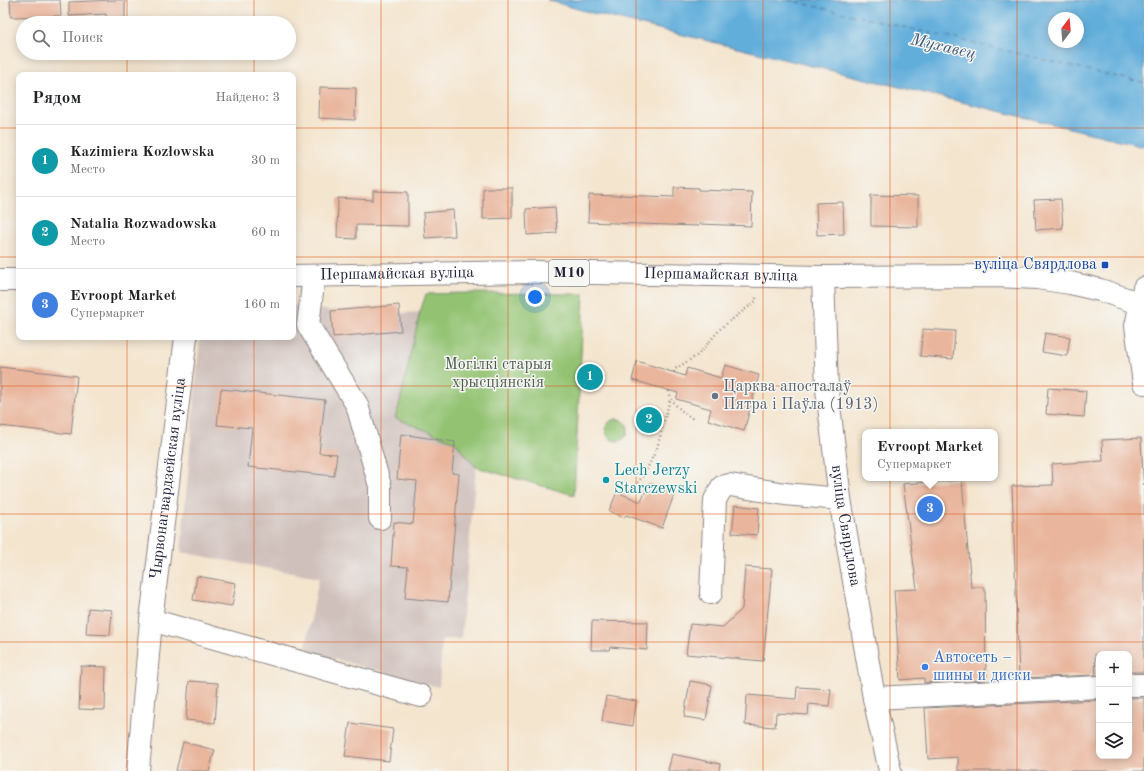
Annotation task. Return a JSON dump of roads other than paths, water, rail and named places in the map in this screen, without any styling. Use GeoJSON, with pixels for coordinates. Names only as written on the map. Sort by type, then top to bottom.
{"type":"FeatureCollection","features":[{"type":"Feature","properties":{"kind":"main road","name":"Першамайская вуліца"},"geometry":{"type":"LineString","coordinates":[[304,276],[534,272],[823,277],[941,275],[1036,278],[1070,283],[1143,299]]}},
{"type":"Feature","properties":{"kind":"main road"},"geometry":{"type":"LineString","coordinates":[[304,276],[308,325],[357,404],[380,486],[380,518]]}},
{"type":"Feature","properties":{"kind":"main road","name":"вуліца Свярдлова"},"geometry":{"type":"LineString","coordinates":[[823,277],[827,389],[840,499],[874,698],[890,771]]}},
{"type":"Feature","properties":{"kind":"main road"},"geometry":{"type":"LineString","coordinates":[[0,280],[16,280]]}},
{"type":"Feature","properties":{"kind":"main road"},"geometry":{"type":"LineString","coordinates":[[1143,299],[1136,326],[1144,383]]}},
{"type":"Feature","properties":{"kind":"main road","name":"Чырвонагвардзейская вуліца"},"geometry":{"type":"LineString","coordinates":[[138,771],[151,620],[186,340]]}},
{"type":"Feature","properties":{"kind":"main road"},"geometry":{"type":"LineString","coordinates":[[711,593],[715,500],[722,487],[730,485],[785,494],[840,499]]}},
{"type":"Feature","properties":{"kind":"main road"},"geometry":{"type":"LineString","coordinates":[[151,620],[421,696]]}},
{"type":"Feature","properties":{"kind":"main road"},"geometry":{"type":"LineString","coordinates":[[1132,685],[1144,685]]}},
{"type":"Feature","properties":{"kind":"main road"},"geometry":{"type":"LineString","coordinates":[[874,698],[1096,687]]}},
{"type":"Feature","properties":{"kind":"water","name":"Мухавец"},"geometry":{"type":"Polygon","coordinates":[[[547,0],[1144,0],[1144,146],[588,12],[547,0]]]}},
{"type":"Feature","properties":{"kind":"place","name":"вуліца Свярдлова"},"geometry":{"type":"Point","coordinates":[1105,265]}},
{"type":"Feature","properties":{"kind":"place","name":"Kazimiera Kozłowska"},"geometry":{"type":"Point","coordinates":[590,377]}},
{"type":"Feature","properties":{"kind":"place","name":"Царква апосталаў Пятра і Паўла (1913)"},"geometry":{"type":"Point","coordinates":[715,396]}},
{"type":"Feature","properties":{"kind":"place","name":"Natalia Rozwadowska"},"geometry":{"type":"Point","coordinates":[649,420]}},
{"type":"Feature","properties":{"kind":"place","name":"Lech Jerzy Starczewski"},"geometry":{"type":"Point","coordinates":[606,480]}},
{"type":"Feature","properties":{"kind":"place","name":"Evroopt Market"},"geometry":{"type":"Point","coordinates":[930,509]}},
{"type":"Feature","properties":{"kind":"place","name":"Автосеть – шины и диски"},"geometry":{"type":"Point","coordinates":[925,667]}},
{"type":"Feature","properties":{"kind":"park label","name":"Могілкі старыя хрысціянскія"},"geometry":{"type":"Point","coordinates":[498,374]}}]}
